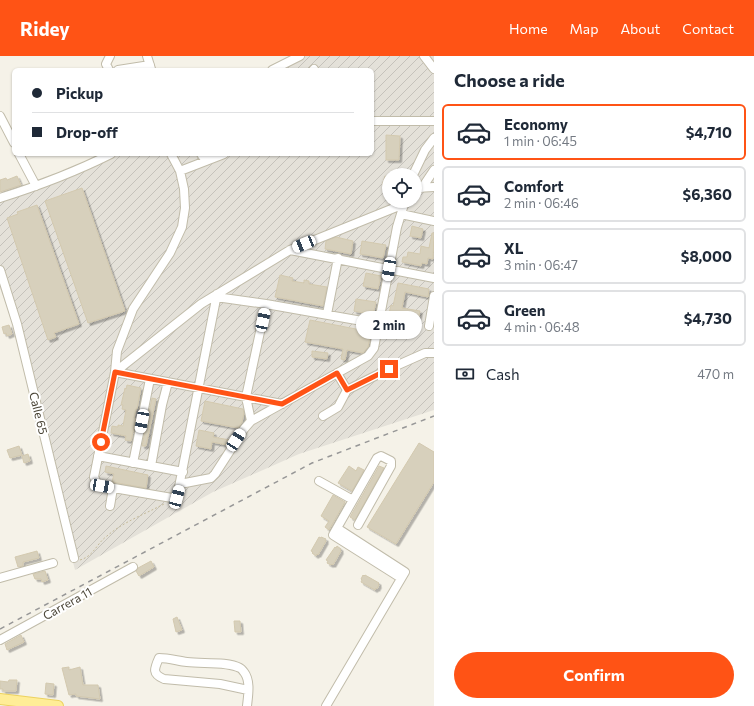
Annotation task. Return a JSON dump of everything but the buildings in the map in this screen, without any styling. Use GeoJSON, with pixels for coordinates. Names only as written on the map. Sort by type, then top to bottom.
{"type":"FeatureCollection","features":[{"type":"Feature","properties":{"kind":"main road"},"geometry":{"type":"LineString","coordinates":[[0,699],[58,706]]}},
{"type":"Feature","properties":{"kind":"street"},"geometry":{"type":"LineString","coordinates":[[108,68],[106,64],[110,56]]}},
{"type":"Feature","properties":{"kind":"street"},"geometry":{"type":"LineString","coordinates":[[147,56],[151,68]]}},
{"type":"Feature","properties":{"kind":"street"},"geometry":{"type":"LineString","coordinates":[[276,68],[300,56]]}},
{"type":"Feature","properties":{"kind":"street"},"geometry":{"type":"LineString","coordinates":[[424,56],[434,69]]}},
{"type":"Feature","properties":{"kind":"street"},"geometry":{"type":"LineString","coordinates":[[0,116],[12,139]]}},
{"type":"Feature","properties":{"kind":"street"},"geometry":{"type":"LineString","coordinates":[[374,121],[434,121]]}},
{"type":"Feature","properties":{"kind":"street"},"geometry":{"type":"LineString","coordinates":[[416,168],[425,150],[434,138]]}},
{"type":"Feature","properties":{"kind":"street"},"geometry":{"type":"LineString","coordinates":[[20,156],[36,186]]}},
{"type":"Feature","properties":{"kind":"street"},"geometry":{"type":"LineString","coordinates":[[0,198],[85,167],[107,156]]}},
{"type":"Feature","properties":{"kind":"street"},"geometry":{"type":"LineString","coordinates":[[172,156],[180,170],[184,189],[185,208],[182,228],[170,253],[133,309],[117,351],[115,372],[94,477],[97,483],[102,486],[112,488],[172,498],[177,497],[217,296]]}},
{"type":"Feature","properties":{"kind":"street"},"geometry":{"type":"LineString","coordinates":[[180,170],[203,158],[214,156]]}},
{"type":"Feature","properties":{"kind":"street"},"geometry":{"type":"LineString","coordinates":[[422,184],[434,170]]}},
{"type":"Feature","properties":{"kind":"street"},"geometry":{"type":"LineString","coordinates":[[422,188],[434,187]]}},
{"type":"Feature","properties":{"kind":"street"},"geometry":{"type":"LineString","coordinates":[[115,372],[201,304],[217,296],[290,250],[392,208]]}},
{"type":"Feature","properties":{"kind":"street"},"geometry":{"type":"LineString","coordinates":[[180,484],[211,478],[244,429],[251,422],[368,356],[372,352],[403,208]]}},
{"type":"Feature","properties":{"kind":"street"},"geometry":{"type":"LineString","coordinates":[[401,214],[434,221]]}},
{"type":"Feature","properties":{"kind":"street"},"geometry":{"type":"LineString","coordinates":[[290,250],[338,258],[434,278]]}},
{"type":"Feature","properties":{"kind":"street"},"geometry":{"type":"LineString","coordinates":[[327,314],[338,258]]}},
{"type":"Feature","properties":{"kind":"street","name":"Calle 65"},"geometry":{"type":"LineString","coordinates":[[0,270],[17,324],[74,558]]}},
{"type":"Feature","properties":{"kind":"street"},"geometry":{"type":"LineString","coordinates":[[217,296],[379,324]]}},
{"type":"Feature","properties":{"kind":"street"},"geometry":{"type":"LineString","coordinates":[[429,326],[434,296]]}},
{"type":"Feature","properties":{"kind":"street"},"geometry":{"type":"LineString","coordinates":[[251,422],[246,397],[266,304]]}},
{"type":"Feature","properties":{"kind":"street"},"geometry":{"type":"LineString","coordinates":[[323,416],[338,407],[347,390],[425,353],[434,353]]}},
{"type":"Feature","properties":{"kind":"street"},"geometry":{"type":"LineString","coordinates":[[115,372],[282,404]]}},
{"type":"Feature","properties":{"kind":"street"},"geometry":{"type":"LineString","coordinates":[[337,373],[347,390]]}},
{"type":"Feature","properties":{"kind":"street"},"geometry":{"type":"LineString","coordinates":[[133,463],[150,379]]}},
{"type":"Feature","properties":{"kind":"street"},"geometry":{"type":"LineString","coordinates":[[151,466],[162,405],[168,382]]}},
{"type":"Feature","properties":{"kind":"street"},"geometry":{"type":"LineString","coordinates":[[98,456],[182,472]]}},
{"type":"Feature","properties":{"kind":"street"},"geometry":{"type":"LineString","coordinates":[[326,706],[403,575],[335,532],[377,458],[381,456],[391,461],[392,466],[358,524]]}},
{"type":"Feature","properties":{"kind":"street"},"geometry":{"type":"LineString","coordinates":[[319,481],[353,500]]}},
{"type":"Feature","properties":{"kind":"street"},"geometry":{"type":"LineString","coordinates":[[110,506],[112,488]]}},
{"type":"Feature","properties":{"kind":"street"},"geometry":{"type":"LineString","coordinates":[[0,578],[53,563]]}},
{"type":"Feature","properties":{"kind":"street","name":"Carrera 11"},"geometry":{"type":"LineString","coordinates":[[0,640],[133,567]]}},
{"type":"Feature","properties":{"kind":"street"},"geometry":{"type":"LineString","coordinates":[[247,706],[248,690],[247,678],[240,668],[227,665],[159,658],[155,667],[158,676],[164,679],[220,684],[248,690]]}},
{"type":"Feature","properties":{"kind":"path"},"geometry":{"type":"LineString","coordinates":[[74,558],[78,561],[87,558],[94,552],[105,536],[163,504]]}},
{"type":"Feature","properties":{"kind":"shaded area"},"geometry":{"type":"Polygon","coordinates":[[[299,56],[434,56],[434,410],[299,454],[213,492],[75,570],[13,324],[0,288],[0,199],[100,156],[374,156],[374,68],[277,68],[299,56]]]}},
{"type":"Feature","properties":{"kind":"railway"},"geometry":{"type":"LineString","coordinates":[[0,629],[312,463],[434,416]]}},
{"type":"Feature","properties":{"kind":"route"},"geometry":{"type":"LineString","coordinates":[[101,442],[115,372],[282,404],[337,373],[347,390],[389,369]]}}]}
